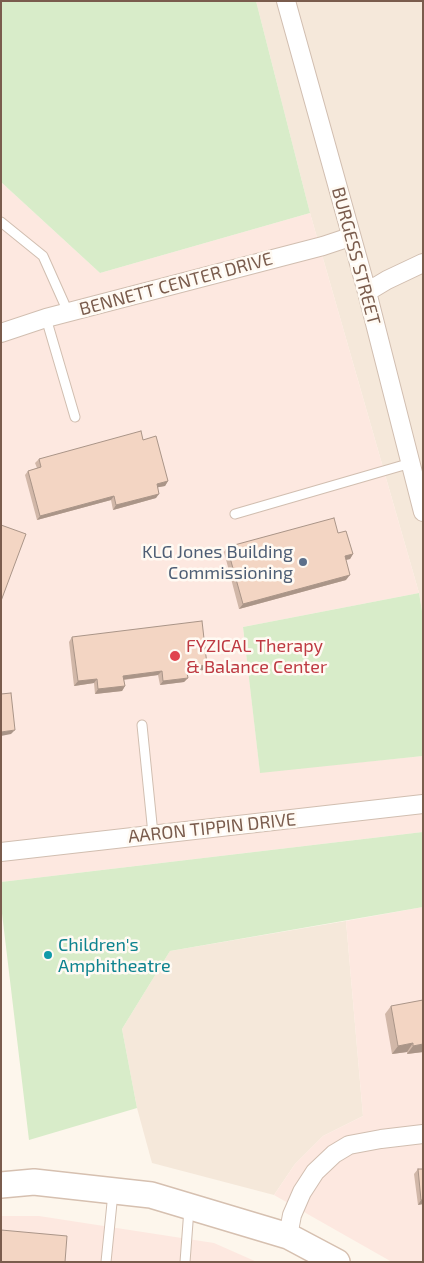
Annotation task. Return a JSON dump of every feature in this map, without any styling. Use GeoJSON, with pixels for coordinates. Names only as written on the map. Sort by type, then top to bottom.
{"type":"FeatureCollection","features":[{"type":"Feature","properties":{"kind":"street","name":"BURGESS STREET"},"geometry":{"type":"LineString","coordinates":[[286,1],[350,237],[367,292],[423,512]]}},
{"type":"Feature","properties":{"kind":"street","name":"BENNETT CENTER DRIVE"},"geometry":{"type":"LineString","coordinates":[[1,333],[46,318],[323,246],[350,237]]}},
{"type":"Feature","properties":{"kind":"street"},"geometry":{"type":"LineString","coordinates":[[367,292],[423,263]]}},
{"type":"Feature","properties":{"kind":"street","name":"AARON TIPPIN DRIVE"},"geometry":{"type":"LineString","coordinates":[[1,852],[423,804]]}},
{"type":"Feature","properties":{"kind":"street"},"geometry":{"type":"LineString","coordinates":[[288,1236],[292,1215],[302,1192],[315,1172],[334,1154],[349,1145],[423,1134]]}},
{"type":"Feature","properties":{"kind":"street"},"geometry":{"type":"LineString","coordinates":[[1,1185],[34,1182],[152,1195],[288,1236],[337,1262]]}},
{"type":"Feature","properties":{"kind":"lane"},"geometry":{"type":"LineString","coordinates":[[1,222],[43,256],[68,312]]}},
{"type":"Feature","properties":{"kind":"lane"},"geometry":{"type":"LineString","coordinates":[[46,318],[75,417]]}},
{"type":"Feature","properties":{"kind":"lane"},"geometry":{"type":"LineString","coordinates":[[235,514],[411,463]]}},
{"type":"Feature","properties":{"kind":"lane"},"geometry":{"type":"LineString","coordinates":[[142,725],[153,834]]}},
{"type":"Feature","properties":{"kind":"lane"},"geometry":{"type":"LineString","coordinates":[[106,1262],[113,1190]]}},
{"type":"Feature","properties":{"kind":"lane"},"geometry":{"type":"LineString","coordinates":[[185,1262],[189,1206]]}},
{"type":"Feature","properties":{"kind":"shaded area"},"geometry":{"type":"Polygon","coordinates":[[[256,1],[423,1],[423,617],[419,593],[310,213],[256,1]]]}},
{"type":"Feature","properties":{"kind":"shaded area"},"geometry":{"type":"Polygon","coordinates":[[[1,182],[100,273],[310,213],[419,593],[243,627],[260,772],[423,756],[423,832],[1,882],[1,182]]]}},
{"type":"Feature","properties":{"kind":"shaded area"},"geometry":{"type":"Polygon","coordinates":[[[423,907],[423,1262],[392,1262],[274,1195],[295,1164],[323,1136],[363,1116],[346,921],[423,907]]]}},
{"type":"Feature","properties":{"kind":"shaded area"},"geometry":{"type":"Polygon","coordinates":[[[346,921],[363,1116],[323,1136],[295,1164],[274,1195],[152,1163],[137,1108],[122,1029],[170,951],[346,921]]]}},
{"type":"Feature","properties":{"kind":"shaded area"},"geometry":{"type":"Polygon","coordinates":[[[1,1216],[39,1216],[214,1243],[257,1262],[1,1262],[1,1216]]]}},
{"type":"Feature","properties":{"kind":"green space"},"geometry":{"type":"Polygon","coordinates":[[[1,1],[256,1],[310,213],[100,273],[1,182],[1,1]]]}},
{"type":"Feature","properties":{"kind":"green space"},"geometry":{"type":"Polygon","coordinates":[[[419,593],[423,617],[423,756],[260,773],[243,627],[419,593]]]}},
{"type":"Feature","properties":{"kind":"green space"},"geometry":{"type":"Polygon","coordinates":[[[423,832],[423,907],[170,951],[122,1029],[137,1108],[29,1140],[1,905],[1,882],[423,832]]]}},
{"type":"Feature","properties":{"kind":"building"},"geometry":{"type":"Polygon","coordinates":[[[141,431],[143,440],[156,436],[168,481],[157,484],[159,494],[116,505],[114,496],[40,516],[28,471],[41,467],[39,459],[141,431]]]}},
{"type":"Feature","properties":{"kind":"building"},"geometry":{"type":"Polygon","coordinates":[[[334,518],[338,533],[346,531],[353,554],[345,556],[350,575],[243,604],[227,547],[334,518]]]}},
{"type":"Feature","properties":{"kind":"building"},"geometry":{"type":"Polygon","coordinates":[[[1,525],[26,534],[1,601],[1,525]]]}},
{"type":"Feature","properties":{"kind":"building"},"geometry":{"type":"Polygon","coordinates":[[[202,621],[207,665],[186,668],[188,678],[163,681],[162,671],[123,676],[125,686],[98,689],[97,679],[78,681],[72,637],[202,621]]]}},
{"type":"Feature","properties":{"kind":"building"},"geometry":{"type":"Polygon","coordinates":[[[11,693],[15,730],[1,732],[1,694],[11,693]]]}},
{"type":"Feature","properties":{"kind":"building"},"geometry":{"type":"Polygon","coordinates":[[[423,1000],[423,1044],[413,1046],[413,1043],[398,1046],[391,1006],[423,1000]]]}},
{"type":"Feature","properties":{"kind":"building"},"geometry":{"type":"Polygon","coordinates":[[[418,1169],[423,1169],[423,1200],[421,1200],[418,1169]]]}},
{"type":"Feature","properties":{"kind":"building"},"geometry":{"type":"Polygon","coordinates":[[[1,1230],[67,1236],[65,1262],[1,1262],[1,1230]]]}},
{"type":"Feature","properties":{"kind":"place","name":"KLG Jones Building Commissioning"},"geometry":{"type":"Point","coordinates":[303,562]}},
{"type":"Feature","properties":{"kind":"place","name":"FYZICAL Therapy & Balance Center"},"geometry":{"type":"Point","coordinates":[175,656]}},
{"type":"Feature","properties":{"kind":"place","name":"Children's Amphitheatre"},"geometry":{"type":"Point","coordinates":[48,955]}}]}
